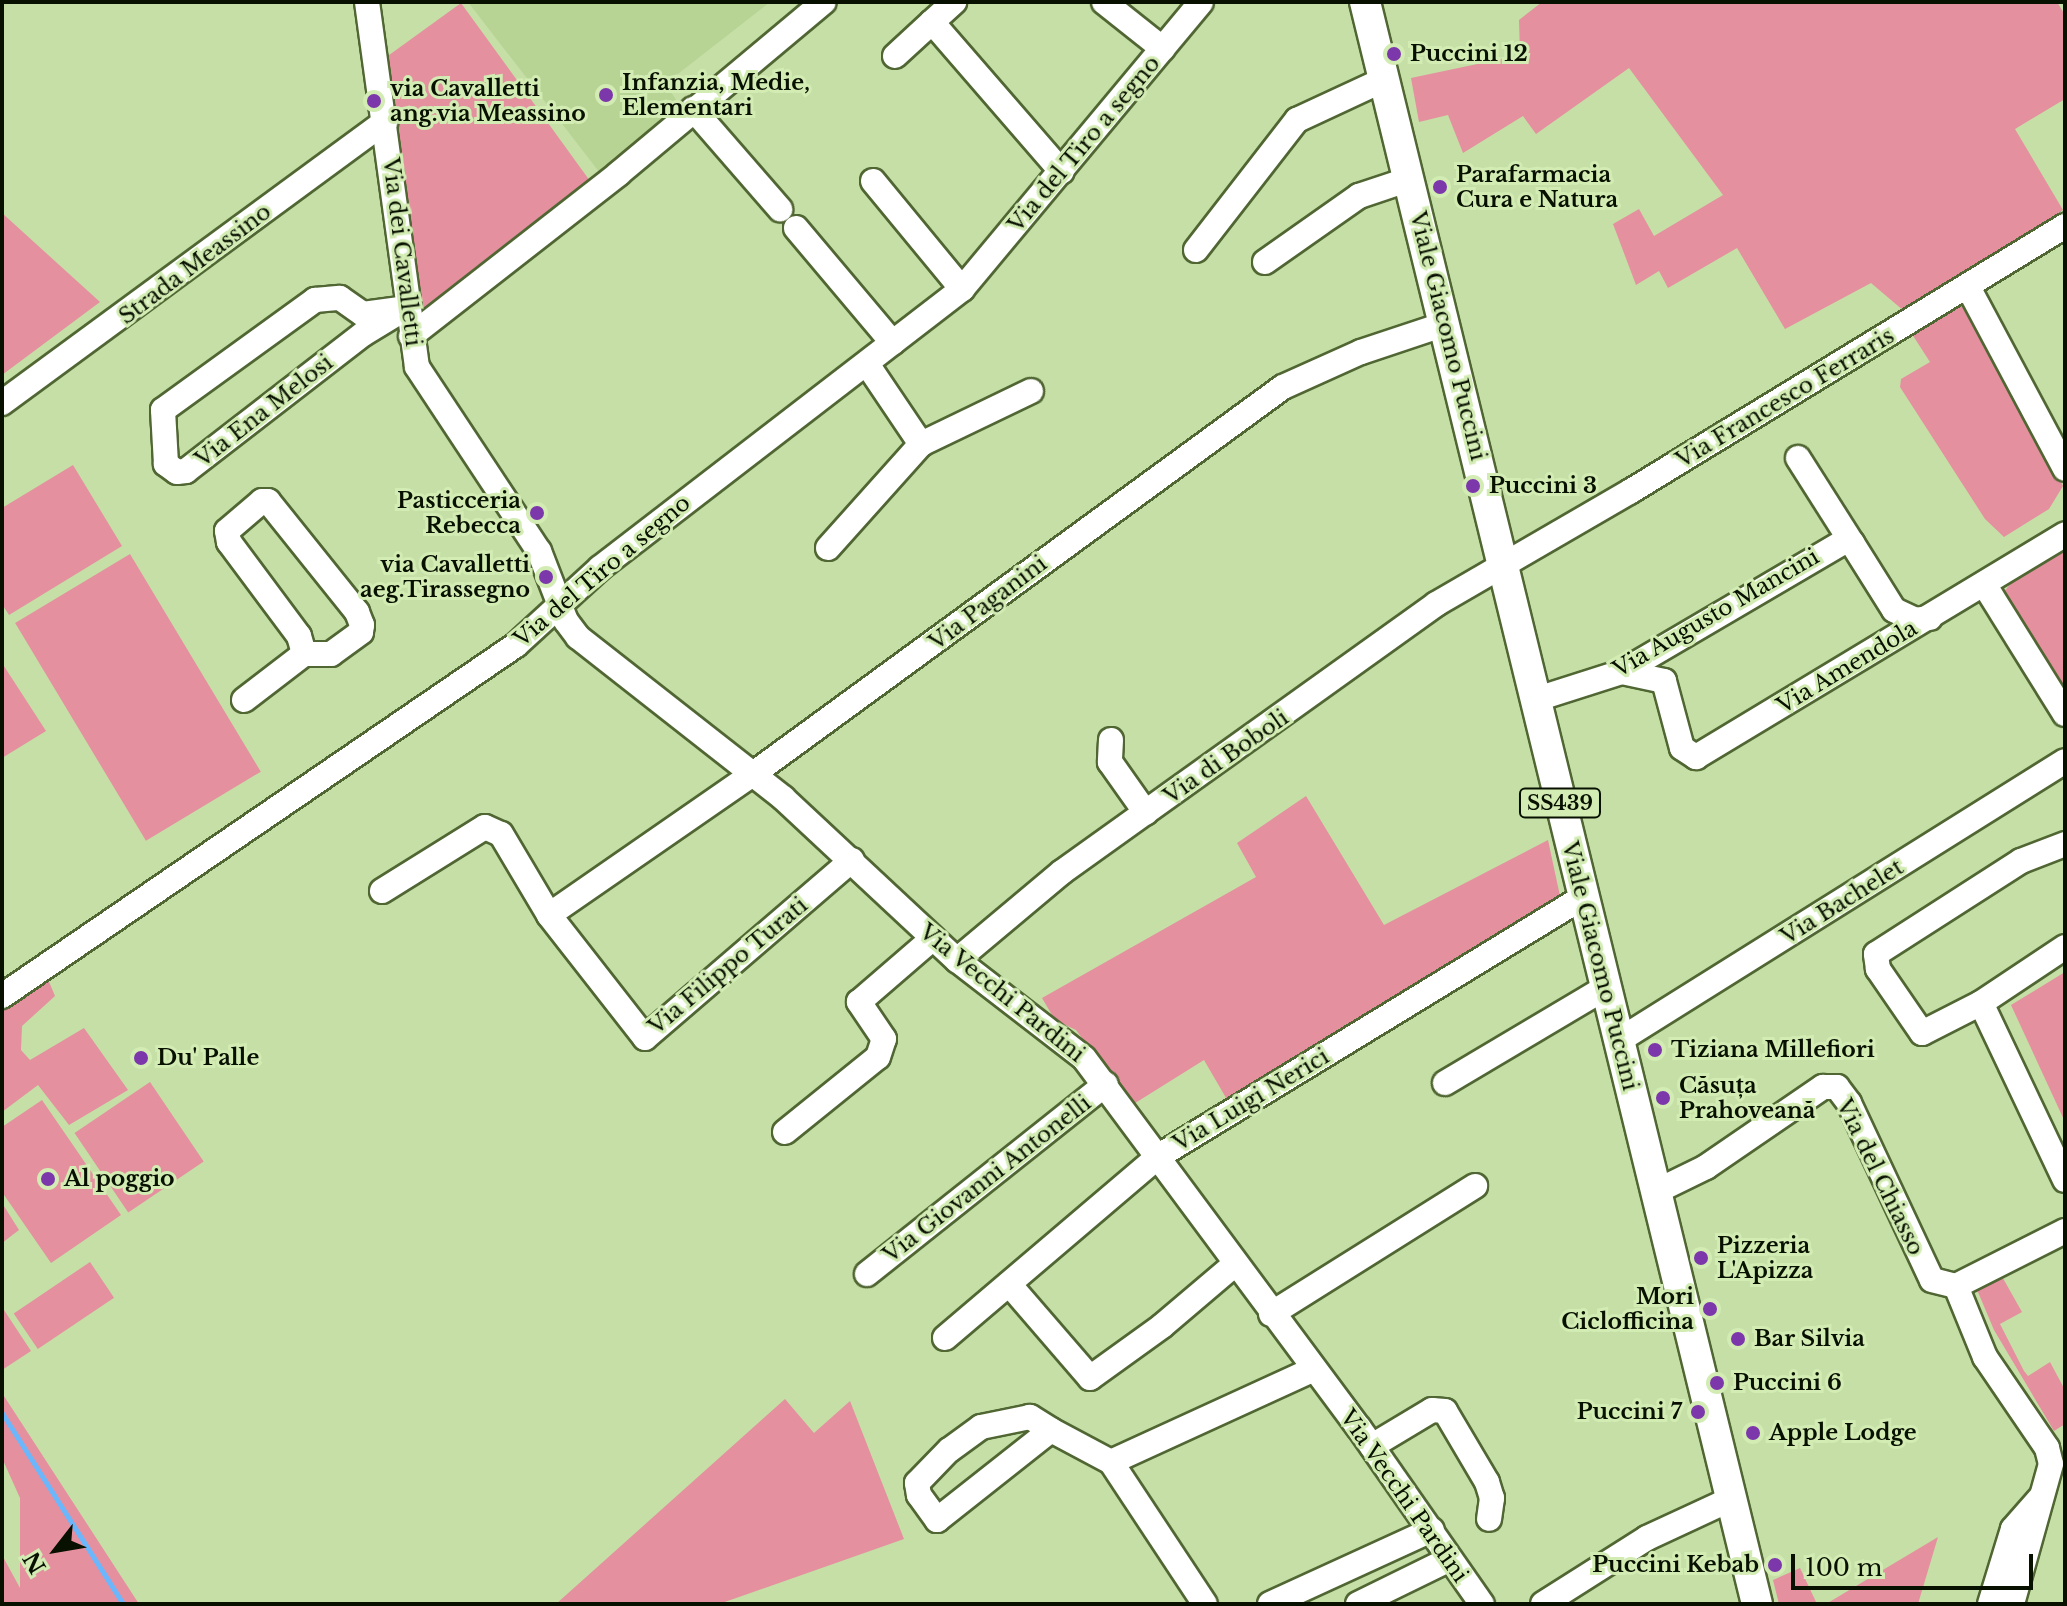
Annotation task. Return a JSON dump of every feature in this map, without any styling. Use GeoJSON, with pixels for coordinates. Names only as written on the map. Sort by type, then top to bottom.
{"type":"FeatureCollection","features":[{"type":"Feature","properties":{"kind":"main road","name":"Viale Giacomo Puccini"},"geometry":{"type":"LineString","coordinates":[[1365,2],[1757,1604]]}},
{"type":"Feature","properties":{"kind":"street","name":"Via dei Cavalletti"},"geometry":{"type":"LineString","coordinates":[[367,2],[386,121],[406,308],[417,367],[539,551],[561,606]]}},
{"type":"Feature","properties":{"kind":"street"},"geometry":{"type":"LineString","coordinates":[[411,336],[618,174],[824,2]]}},
{"type":"Feature","properties":{"kind":"street"},"geometry":{"type":"LineString","coordinates":[[895,56],[954,2]]}},
{"type":"Feature","properties":{"kind":"street"},"geometry":{"type":"LineString","coordinates":[[1104,2],[1163,49]]}},
{"type":"Feature","properties":{"kind":"street","name":"Via del Tiro a segno"},"geometry":{"type":"LineString","coordinates":[[2,996],[516,645],[659,520],[962,289],[1201,2]]}},
{"type":"Feature","properties":{"kind":"street"},"geometry":{"type":"LineString","coordinates":[[932,22],[1062,172]]}},
{"type":"Feature","properties":{"kind":"street"},"geometry":{"type":"LineString","coordinates":[[1196,250],[1297,120],[1385,79]]}},
{"type":"Feature","properties":{"kind":"street"},"geometry":{"type":"LineString","coordinates":[[693,109],[780,209]]}},
{"type":"Feature","properties":{"kind":"street","name":"Strada Meassino"},"geometry":{"type":"LineString","coordinates":[[2,403],[386,121]]}},
{"type":"Feature","properties":{"kind":"street"},"geometry":{"type":"LineString","coordinates":[[1265,262],[1359,196],[1410,179]]}},
{"type":"Feature","properties":{"kind":"street"},"geometry":{"type":"LineString","coordinates":[[873,181],[962,289]]}},
{"type":"Feature","properties":{"kind":"street","name":"Via Francesco Ferraris"},"geometry":{"type":"LineString","coordinates":[[1503,564],[2065,226]]}},
{"type":"Feature","properties":{"kind":"street"},"geometry":{"type":"LineString","coordinates":[[796,228],[893,343]]}},
{"type":"Feature","properties":{"kind":"street"},"geometry":{"type":"LineString","coordinates":[[1968,287],[2056,430],[2065,469]]}},
{"type":"Feature","properties":{"kind":"street","name":"Via Ena Melosi"},"geometry":{"type":"LineString","coordinates":[[340,298],[363,314],[406,308],[363,334],[186,471],[177,472],[166,464],[163,410],[315,300],[340,298]]}},
{"type":"Feature","properties":{"kind":"street","name":"Via Paganini"},"geometry":{"type":"LineString","coordinates":[[549,915],[753,774],[1283,387],[1361,352],[1445,324]]}},
{"type":"Feature","properties":{"kind":"street"},"geometry":{"type":"LineString","coordinates":[[867,364],[921,444]]}},
{"type":"Feature","properties":{"kind":"street"},"geometry":{"type":"LineString","coordinates":[[828,548],[921,444],[1031,391]]}},
{"type":"Feature","properties":{"kind":"street"},"geometry":{"type":"LineString","coordinates":[[1798,458],[1894,610],[1915,620],[1930,618]]}},
{"type":"Feature","properties":{"kind":"street"},"geometry":{"type":"LineString","coordinates":[[244,700],[304,654],[331,654],[361,632],[362,625],[268,501],[262,501],[227,531],[229,542],[299,636],[304,654]]}},
{"type":"Feature","properties":{"kind":"street","name":"Via Amendola"},"geometry":{"type":"LineString","coordinates":[[1686,632],[1669,655],[1668,687],[1682,748],[1696,757],[2065,534]]}},
{"type":"Feature","properties":{"kind":"street","name":"Via Augusto Mancini"},"geometry":{"type":"LineString","coordinates":[[1534,700],[1622,672],[1832,545],[1852,543]]}},
{"type":"Feature","properties":{"kind":"street","name":"Via di Boboli"},"geometry":{"type":"LineString","coordinates":[[957,960],[1062,872],[1436,604],[1503,564]]}},
{"type":"Feature","properties":{"kind":"street"},"geometry":{"type":"LineString","coordinates":[[1984,584],[2065,714]]}},
{"type":"Feature","properties":{"kind":"street","name":"Via Vecchi Pardini"},"geometry":{"type":"LineString","coordinates":[[561,606],[578,637],[753,774],[852,860],[932,939],[1067,1044],[1106,1084],[1312,1370],[1372,1446],[1482,1604]]}},
{"type":"Feature","properties":{"kind":"street"},"geometry":{"type":"LineString","coordinates":[[1889,639],[1894,610]]}},
{"type":"Feature","properties":{"kind":"street"},"geometry":{"type":"LineString","coordinates":[[1622,672],[1654,675],[1668,687]]}},
{"type":"Feature","properties":{"kind":"street"},"geometry":{"type":"LineString","coordinates":[[1111,740],[1110,762],[1146,813]]}},
{"type":"Feature","properties":{"kind":"street","name":"Via Bachelet"},"geometry":{"type":"LineString","coordinates":[[1618,1041],[2065,761]]}},
{"type":"Feature","properties":{"kind":"street","name":"Via Filippo Turati"},"geometry":{"type":"LineString","coordinates":[[382,891],[485,827],[501,834],[549,915],[645,1038],[852,860]]}},
{"type":"Feature","properties":{"kind":"street"},"geometry":{"type":"LineString","coordinates":[[2065,844],[2021,861],[1876,954],[1878,969],[1922,1033],[1981,1003],[2065,947]]}},
{"type":"Feature","properties":{"kind":"street","name":"Via Luigi Nerici"},"geometry":{"type":"LineString","coordinates":[[945,1338],[1159,1156],[1583,897]]}},
{"type":"Feature","properties":{"kind":"street"},"geometry":{"type":"LineString","coordinates":[[785,1132],[878,1057],[884,1039],[859,1002],[932,939]]}},
{"type":"Feature","properties":{"kind":"street"},"geometry":{"type":"LineString","coordinates":[[1445,1083],[1605,988]]}},
{"type":"Feature","properties":{"kind":"street"},"geometry":{"type":"LineString","coordinates":[[1981,1003],[2065,1180]]}},
{"type":"Feature","properties":{"kind":"street","name":"Via Giovanni Antonelli"},"geometry":{"type":"LineString","coordinates":[[867,1274],[1106,1084]]}},
{"type":"Feature","properties":{"kind":"street","name":"Via del Chiasso"},"geometry":{"type":"LineString","coordinates":[[1655,1192],[1706,1167],[1823,1087],[1837,1087],[1849,1103],[1927,1274],[1943,1286],[1956,1286]]}},
{"type":"Feature","properties":{"kind":"street"},"geometry":{"type":"LineString","coordinates":[[1271,1314],[1475,1186]]}},
{"type":"Feature","properties":{"kind":"street"},"geometry":{"type":"LineString","coordinates":[[2012,1604],[2048,1489],[2047,1448],[1985,1357],[1956,1286],[2065,1231]]}},
{"type":"Feature","properties":{"kind":"street"},"geometry":{"type":"LineString","coordinates":[[1009,1284],[1090,1378],[1162,1326],[1235,1264]]}},
{"type":"Feature","properties":{"kind":"street"},"geometry":{"type":"LineString","coordinates":[[1111,1462],[1312,1370]]}},
{"type":"Feature","properties":{"kind":"street"},"geometry":{"type":"LineString","coordinates":[[1372,1446],[1432,1410],[1445,1411],[1487,1482],[1492,1498],[1489,1519]]}},
{"type":"Feature","properties":{"kind":"street"},"geometry":{"type":"LineString","coordinates":[[1051,1430],[937,1520],[919,1495],[917,1483],[949,1450],[981,1427],[1030,1417],[1111,1462],[1205,1604]]}},
{"type":"Feature","properties":{"kind":"street"},"geometry":{"type":"LineString","coordinates":[[1990,1604],[2013,1529],[2048,1489]]}},
{"type":"Feature","properties":{"kind":"street"},"geometry":{"type":"LineString","coordinates":[[1543,1604],[1647,1538],[1731,1499]]}},
{"type":"Feature","properties":{"kind":"street"},"geometry":{"type":"LineString","coordinates":[[1270,1604],[1432,1530]]}},
{"type":"Feature","properties":{"kind":"street"},"geometry":{"type":"LineString","coordinates":[[1358,1604],[1450,1559]]}},
{"type":"Feature","properties":{"kind":"shaded area","name":"Infanzia, Medie, Elementari"},"geometry":{"type":"Polygon","coordinates":[[[468,2],[770,2],[665,84],[680,105],[600,173],[468,2]]]}},
{"type":"Feature","properties":{"kind":"shaded area"},"geometry":{"type":"Polygon","coordinates":[[[1542,2],[2057,2],[2065,15],[2065,99],[2015,129],[2063,210],[1904,311],[1871,283],[1785,329],[1737,248],[1668,288],[1659,271],[1636,285],[1613,224],[1639,209],[1654,236],[1723,195],[1629,68],[1536,134],[1523,116],[1463,153],[1448,115],[1419,122],[1411,78],[1520,55],[1519,20],[1542,2]]]}},
{"type":"Feature","properties":{"kind":"shaded area"},"geometry":{"type":"Polygon","coordinates":[[[461,3],[590,181],[416,322],[385,58],[461,3]]]}},
{"type":"Feature","properties":{"kind":"shaded area"},"geometry":{"type":"Polygon","coordinates":[[[2,213],[100,302],[2,375],[2,213]]]}},
{"type":"Feature","properties":{"kind":"shaded area"},"geometry":{"type":"Polygon","coordinates":[[[1961,299],[2063,486],[2049,509],[2004,537],[1985,519],[1900,387],[1901,379],[1930,362],[1910,331],[1961,299]]]}},
{"type":"Feature","properties":{"kind":"shaded area"},"geometry":{"type":"Polygon","coordinates":[[[73,465],[122,546],[9,615],[2,604],[2,508],[73,465]]]}},
{"type":"Feature","properties":{"kind":"shaded area"},"geometry":{"type":"Polygon","coordinates":[[[2065,551],[2065,705],[2003,593],[2011,583],[2065,551]]]}},
{"type":"Feature","properties":{"kind":"shaded area"},"geometry":{"type":"Polygon","coordinates":[[[130,554],[261,772],[146,841],[15,623],[130,554]]]}},
{"type":"Feature","properties":{"kind":"shaded area"},"geometry":{"type":"Polygon","coordinates":[[[2,663],[46,731],[2,758],[2,663]]]}},
{"type":"Feature","properties":{"kind":"shaded area"},"geometry":{"type":"Polygon","coordinates":[[[1306,796],[1384,925],[1548,840],[1560,896],[1229,1103],[1204,1060],[1132,1105],[1076,1030],[1055,1020],[1042,998],[1256,877],[1237,843],[1306,796]]]}},
{"type":"Feature","properties":{"kind":"shaded area"},"geometry":{"type":"Polygon","coordinates":[[[2065,972],[2065,1122],[2011,1005],[2065,972]]]}},
{"type":"Feature","properties":{"kind":"shaded area"},"geometry":{"type":"Polygon","coordinates":[[[47,977],[55,996],[22,1026],[21,1050],[30,1060],[84,1028],[128,1090],[69,1125],[38,1085],[2,1112],[2,1009],[47,977]]]}},
{"type":"Feature","properties":{"kind":"shaded area"},"geometry":{"type":"Polygon","coordinates":[[[150,1082],[204,1162],[128,1212],[75,1133],[150,1082]]]}},
{"type":"Feature","properties":{"kind":"shaded area"},"geometry":{"type":"Polygon","coordinates":[[[42,1100],[121,1215],[51,1263],[2,1192],[2,1127],[42,1100]]]}},
{"type":"Feature","properties":{"kind":"shaded area"},"geometry":{"type":"Polygon","coordinates":[[[2,1203],[19,1230],[2,1243],[2,1203]]]}},
{"type":"Feature","properties":{"kind":"shaded area"},"geometry":{"type":"Polygon","coordinates":[[[90,1262],[114,1298],[38,1349],[14,1313],[90,1262]]]}},
{"type":"Feature","properties":{"kind":"shaded area"},"geometry":{"type":"Polygon","coordinates":[[[2000,1273],[2022,1312],[2000,1324],[2024,1371],[2028,1376],[2050,1362],[2065,1390],[2065,1424],[2054,1431],[1994,1330],[1975,1285],[2000,1273]]]}},
{"type":"Feature","properties":{"kind":"shaded area"},"geometry":{"type":"Polygon","coordinates":[[[2,1307],[31,1351],[2,1370],[2,1307]]]}},
{"type":"Feature","properties":{"kind":"shaded area"},"geometry":{"type":"Polygon","coordinates":[[[2,1393],[139,1604],[2,1604],[2,1555],[20,1588],[20,1498],[2,1458],[2,1393]]]}},
{"type":"Feature","properties":{"kind":"shaded area"},"geometry":{"type":"Polygon","coordinates":[[[785,1399],[814,1433],[850,1401],[904,1539],[719,1604],[556,1604],[785,1399]]]}},
{"type":"Feature","properties":{"kind":"shaded area"},"geometry":{"type":"Polygon","coordinates":[[[1938,1537],[1918,1604],[1826,1604],[1938,1537]]]}},
{"type":"Feature","properties":{"kind":"shaded area"},"geometry":{"type":"Polygon","coordinates":[[[1800,1568],[1817,1604],[1779,1604],[1773,1580],[1800,1568]]]}},
{"type":"Feature","properties":{"kind":"waterway"},"geometry":{"type":"LineString","coordinates":[[2,1413],[123,1604]]}},
{"type":"Feature","properties":{"kind":"place","name":"Puccini 12"},"geometry":{"type":"Point","coordinates":[1394,54]}},
{"type":"Feature","properties":{"kind":"place","name":"Infanzia, Medie, Elementari"},"geometry":{"type":"Point","coordinates":[606,95]}},
{"type":"Feature","properties":{"kind":"place","name":"via Cavalletti ang.via Meassino"},"geometry":{"type":"Point","coordinates":[374,101]}},
{"type":"Feature","properties":{"kind":"place","name":"Parafarmacia Cura e Natura"},"geometry":{"type":"Point","coordinates":[1440,187]}},
{"type":"Feature","properties":{"kind":"place","name":"Puccini 3"},"geometry":{"type":"Point","coordinates":[1473,486]}},
{"type":"Feature","properties":{"kind":"place","name":"Pasticceria Rebecca"},"geometry":{"type":"Point","coordinates":[537,513]}},
{"type":"Feature","properties":{"kind":"place","name":"via Cavalletti aeg.Tirassegno"},"geometry":{"type":"Point","coordinates":[546,577]}},
{"type":"Feature","properties":{"kind":"place","name":"Tiziana Millefiori"},"geometry":{"type":"Point","coordinates":[1655,1050]}},
{"type":"Feature","properties":{"kind":"place","name":"Du' Palle"},"geometry":{"type":"Point","coordinates":[141,1058]}},
{"type":"Feature","properties":{"kind":"place","name":"Căsuța Prahoveană"},"geometry":{"type":"Point","coordinates":[1663,1098]}},
{"type":"Feature","properties":{"kind":"place","name":"Al poggio"},"geometry":{"type":"Point","coordinates":[48,1179]}},
{"type":"Feature","properties":{"kind":"place","name":"Pizzeria L'Apizza"},"geometry":{"type":"Point","coordinates":[1701,1258]}},
{"type":"Feature","properties":{"kind":"place","name":"Mori Ciclofficina"},"geometry":{"type":"Point","coordinates":[1710,1309]}},
{"type":"Feature","properties":{"kind":"place","name":"Bar Silvia"},"geometry":{"type":"Point","coordinates":[1738,1339]}},
{"type":"Feature","properties":{"kind":"place","name":"Puccini 6"},"geometry":{"type":"Point","coordinates":[1717,1383]}},
{"type":"Feature","properties":{"kind":"place","name":"Puccini 7"},"geometry":{"type":"Point","coordinates":[1698,1412]}},
{"type":"Feature","properties":{"kind":"place","name":"Apple Lodge"},"geometry":{"type":"Point","coordinates":[1753,1433]}},
{"type":"Feature","properties":{"kind":"place","name":"Puccini Kebab"},"geometry":{"type":"Point","coordinates":[1775,1565]}}]}
